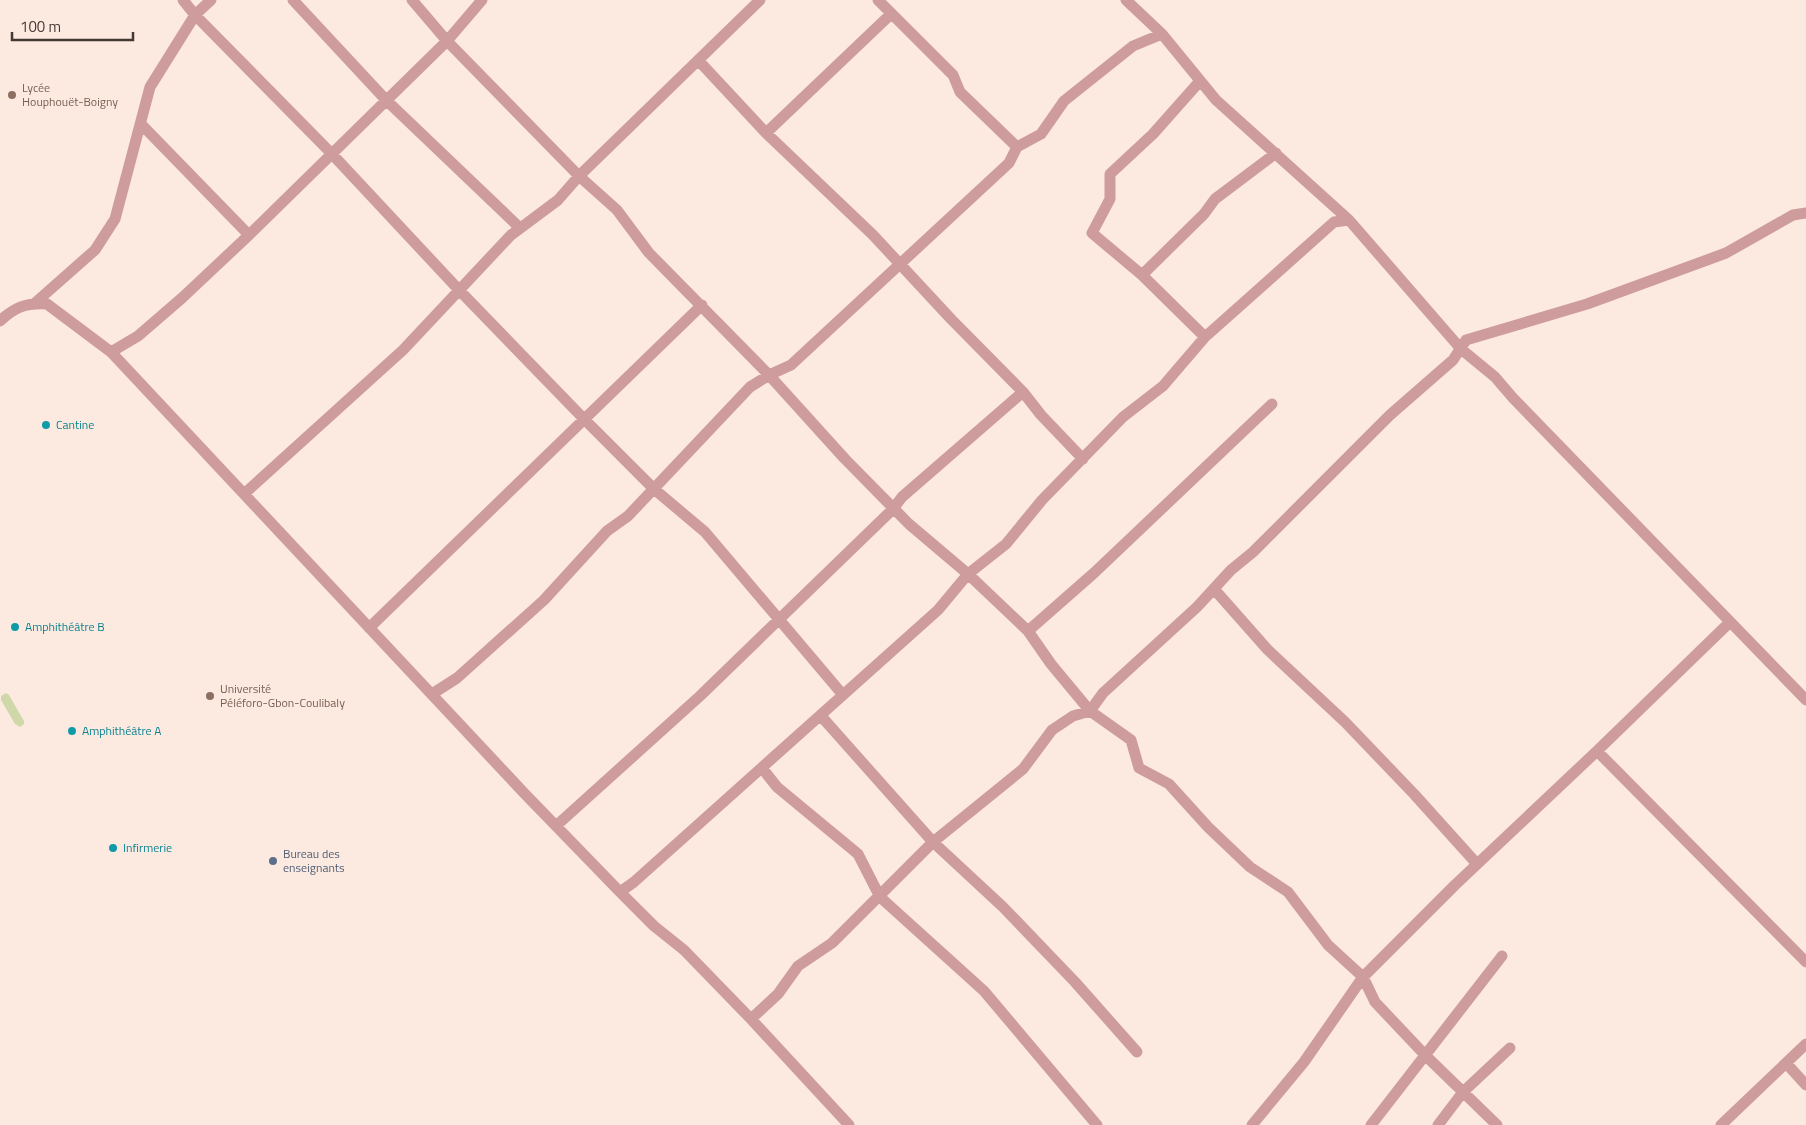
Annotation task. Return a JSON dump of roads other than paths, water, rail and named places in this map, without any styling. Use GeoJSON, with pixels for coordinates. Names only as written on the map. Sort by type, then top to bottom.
{"type":"FeatureCollection","features":[{"type":"Feature","properties":{"kind":"street"},"geometry":{"type":"LineString","coordinates":[[183,0],[195,15],[332,154],[459,290],[584,419],[654,489],[704,532],[843,695]]}},
{"type":"Feature","properties":{"kind":"street"},"geometry":{"type":"LineString","coordinates":[[35,303],[95,250],[115,219],[150,88],[195,15],[211,0]]}},
{"type":"Feature","properties":{"kind":"street"},"geometry":{"type":"LineString","coordinates":[[293,0],[386,100],[520,228]]}},
{"type":"Feature","properties":{"kind":"street"},"geometry":{"type":"LineString","coordinates":[[412,0],[447,41],[579,176],[617,210],[649,253],[769,375],[844,459],[893,509],[968,574],[1028,631],[1051,664],[1090,711],[1131,740],[1139,768],[1169,784],[1208,827],[1250,867],[1288,892],[1328,945],[1363,977],[1375,1002],[1426,1056],[1497,1125]]}},
{"type":"Feature","properties":{"kind":"street"},"geometry":{"type":"LineString","coordinates":[[111,352],[138,336],[182,298],[249,235],[447,41],[482,0]]}},
{"type":"Feature","properties":{"kind":"street"},"geometry":{"type":"LineString","coordinates":[[244,494],[403,350],[511,235],[558,200],[579,176],[760,0]]}},
{"type":"Feature","properties":{"kind":"street"},"geometry":{"type":"LineString","coordinates":[[878,0],[953,75],[960,92],[1017,148]]}},
{"type":"Feature","properties":{"kind":"street"},"geometry":{"type":"LineString","coordinates":[[1126,0],[1162,34],[1216,100],[1349,220],[1461,348],[1495,377],[1513,398],[1806,700]]}},
{"type":"Feature","properties":{"kind":"street"},"geometry":{"type":"LineString","coordinates":[[766,133],[891,14]]}},
{"type":"Feature","properties":{"kind":"street"},"geometry":{"type":"LineString","coordinates":[[432,694],[457,678],[544,600],[607,530],[628,516],[750,387],[769,375],[791,365],[1009,163],[1017,148],[1041,134],[1064,101],[1133,46],[1162,34]]}},
{"type":"Feature","properties":{"kind":"street"},"geometry":{"type":"LineString","coordinates":[[698,60],[766,133],[873,235],[1023,392],[1041,415],[1083,459]]}},
{"type":"Feature","properties":{"kind":"street"},"geometry":{"type":"LineString","coordinates":[[1200,81],[1153,134],[1110,174],[1110,198],[1092,233],[1142,275],[1205,337]]}},
{"type":"Feature","properties":{"kind":"street"},"geometry":{"type":"LineString","coordinates":[[141,124],[249,235]]}},
{"type":"Feature","properties":{"kind":"street"},"geometry":{"type":"LineString","coordinates":[[1142,275],[1204,214],[1216,199],[1276,153]]}},
{"type":"Feature","properties":{"kind":"street"},"geometry":{"type":"LineString","coordinates":[[751,1019],[778,994],[798,966],[832,944],[933,842],[1023,769],[1052,730],[1073,716],[1090,711],[1103,693],[1197,607],[1231,570],[1253,552],[1390,415],[1453,360],[1466,340],[1588,304],[1726,253],[1793,215],[1806,213]]}},
{"type":"Feature","properties":{"kind":"street"},"geometry":{"type":"LineString","coordinates":[[620,892],[634,882],[938,610],[968,574],[1006,544],[1042,500],[1123,417],[1163,386],[1205,337],[1334,222],[1349,220]]}},
{"type":"Feature","properties":{"kind":"street"},"geometry":{"type":"LineString","coordinates":[[0,322],[17,308],[35,303],[47,304],[111,352],[525,794],[654,926],[684,950],[849,1125]]}},
{"type":"Feature","properties":{"kind":"street"},"geometry":{"type":"LineString","coordinates":[[369,628],[702,305]]}},
{"type":"Feature","properties":{"kind":"street"},"geometry":{"type":"LineString","coordinates":[[557,825],[700,696],[893,509],[902,497],[1023,392]]}},
{"type":"Feature","properties":{"kind":"street"},"geometry":{"type":"LineString","coordinates":[[1028,631],[1094,573],[1272,404]]}},
{"type":"Feature","properties":{"kind":"street"},"geometry":{"type":"LineString","coordinates":[[1214,589],[1268,650],[1351,729],[1414,794],[1477,864]]}},
{"type":"Feature","properties":{"kind":"street"},"geometry":{"type":"LineString","coordinates":[[1256,1124],[1304,1062],[1363,977],[1477,864],[1730,622]]}},
{"type":"Feature","properties":{"kind":"street"},"geometry":{"type":"LineString","coordinates":[[820,716],[933,842],[1003,906],[1075,982],[1137,1052]]}},
{"type":"Feature","properties":{"kind":"street"},"geometry":{"type":"LineString","coordinates":[[1597,751],[1806,962]]}},
{"type":"Feature","properties":{"kind":"street"},"geometry":{"type":"LineString","coordinates":[[762,768],[777,787],[858,854],[880,897],[984,991],[1097,1125]]}},
{"type":"Feature","properties":{"kind":"street"},"geometry":{"type":"LineString","coordinates":[[1371,1125],[1502,956]]}},
{"type":"Feature","properties":{"kind":"street"},"geometry":{"type":"LineString","coordinates":[[1725,1124],[1806,1044]]}},
{"type":"Feature","properties":{"kind":"street"},"geometry":{"type":"LineString","coordinates":[[1438,1125],[1463,1092],[1510,1048]]}},
{"type":"Feature","properties":{"kind":"street"},"geometry":{"type":"LineString","coordinates":[[1786,1064],[1806,1085]]}},
{"type":"Feature","properties":{"kind":"place","name":"Lycée Houphouët-Boigny"},"geometry":{"type":"Point","coordinates":[12,95]}},
{"type":"Feature","properties":{"kind":"place","name":"Cantine"},"geometry":{"type":"Point","coordinates":[46,425]}},
{"type":"Feature","properties":{"kind":"place","name":"Amphithéâtre B"},"geometry":{"type":"Point","coordinates":[15,627]}},
{"type":"Feature","properties":{"kind":"place","name":"Université Péléforo-Gbon-Coulibaly"},"geometry":{"type":"Point","coordinates":[210,696]}},
{"type":"Feature","properties":{"kind":"place","name":"Amphithéâtre A"},"geometry":{"type":"Point","coordinates":[72,731]}},
{"type":"Feature","properties":{"kind":"place","name":"Infirmerie"},"geometry":{"type":"Point","coordinates":[113,848]}},
{"type":"Feature","properties":{"kind":"place","name":"Bureau des enseignants"},"geometry":{"type":"Point","coordinates":[273,861]}}]}
